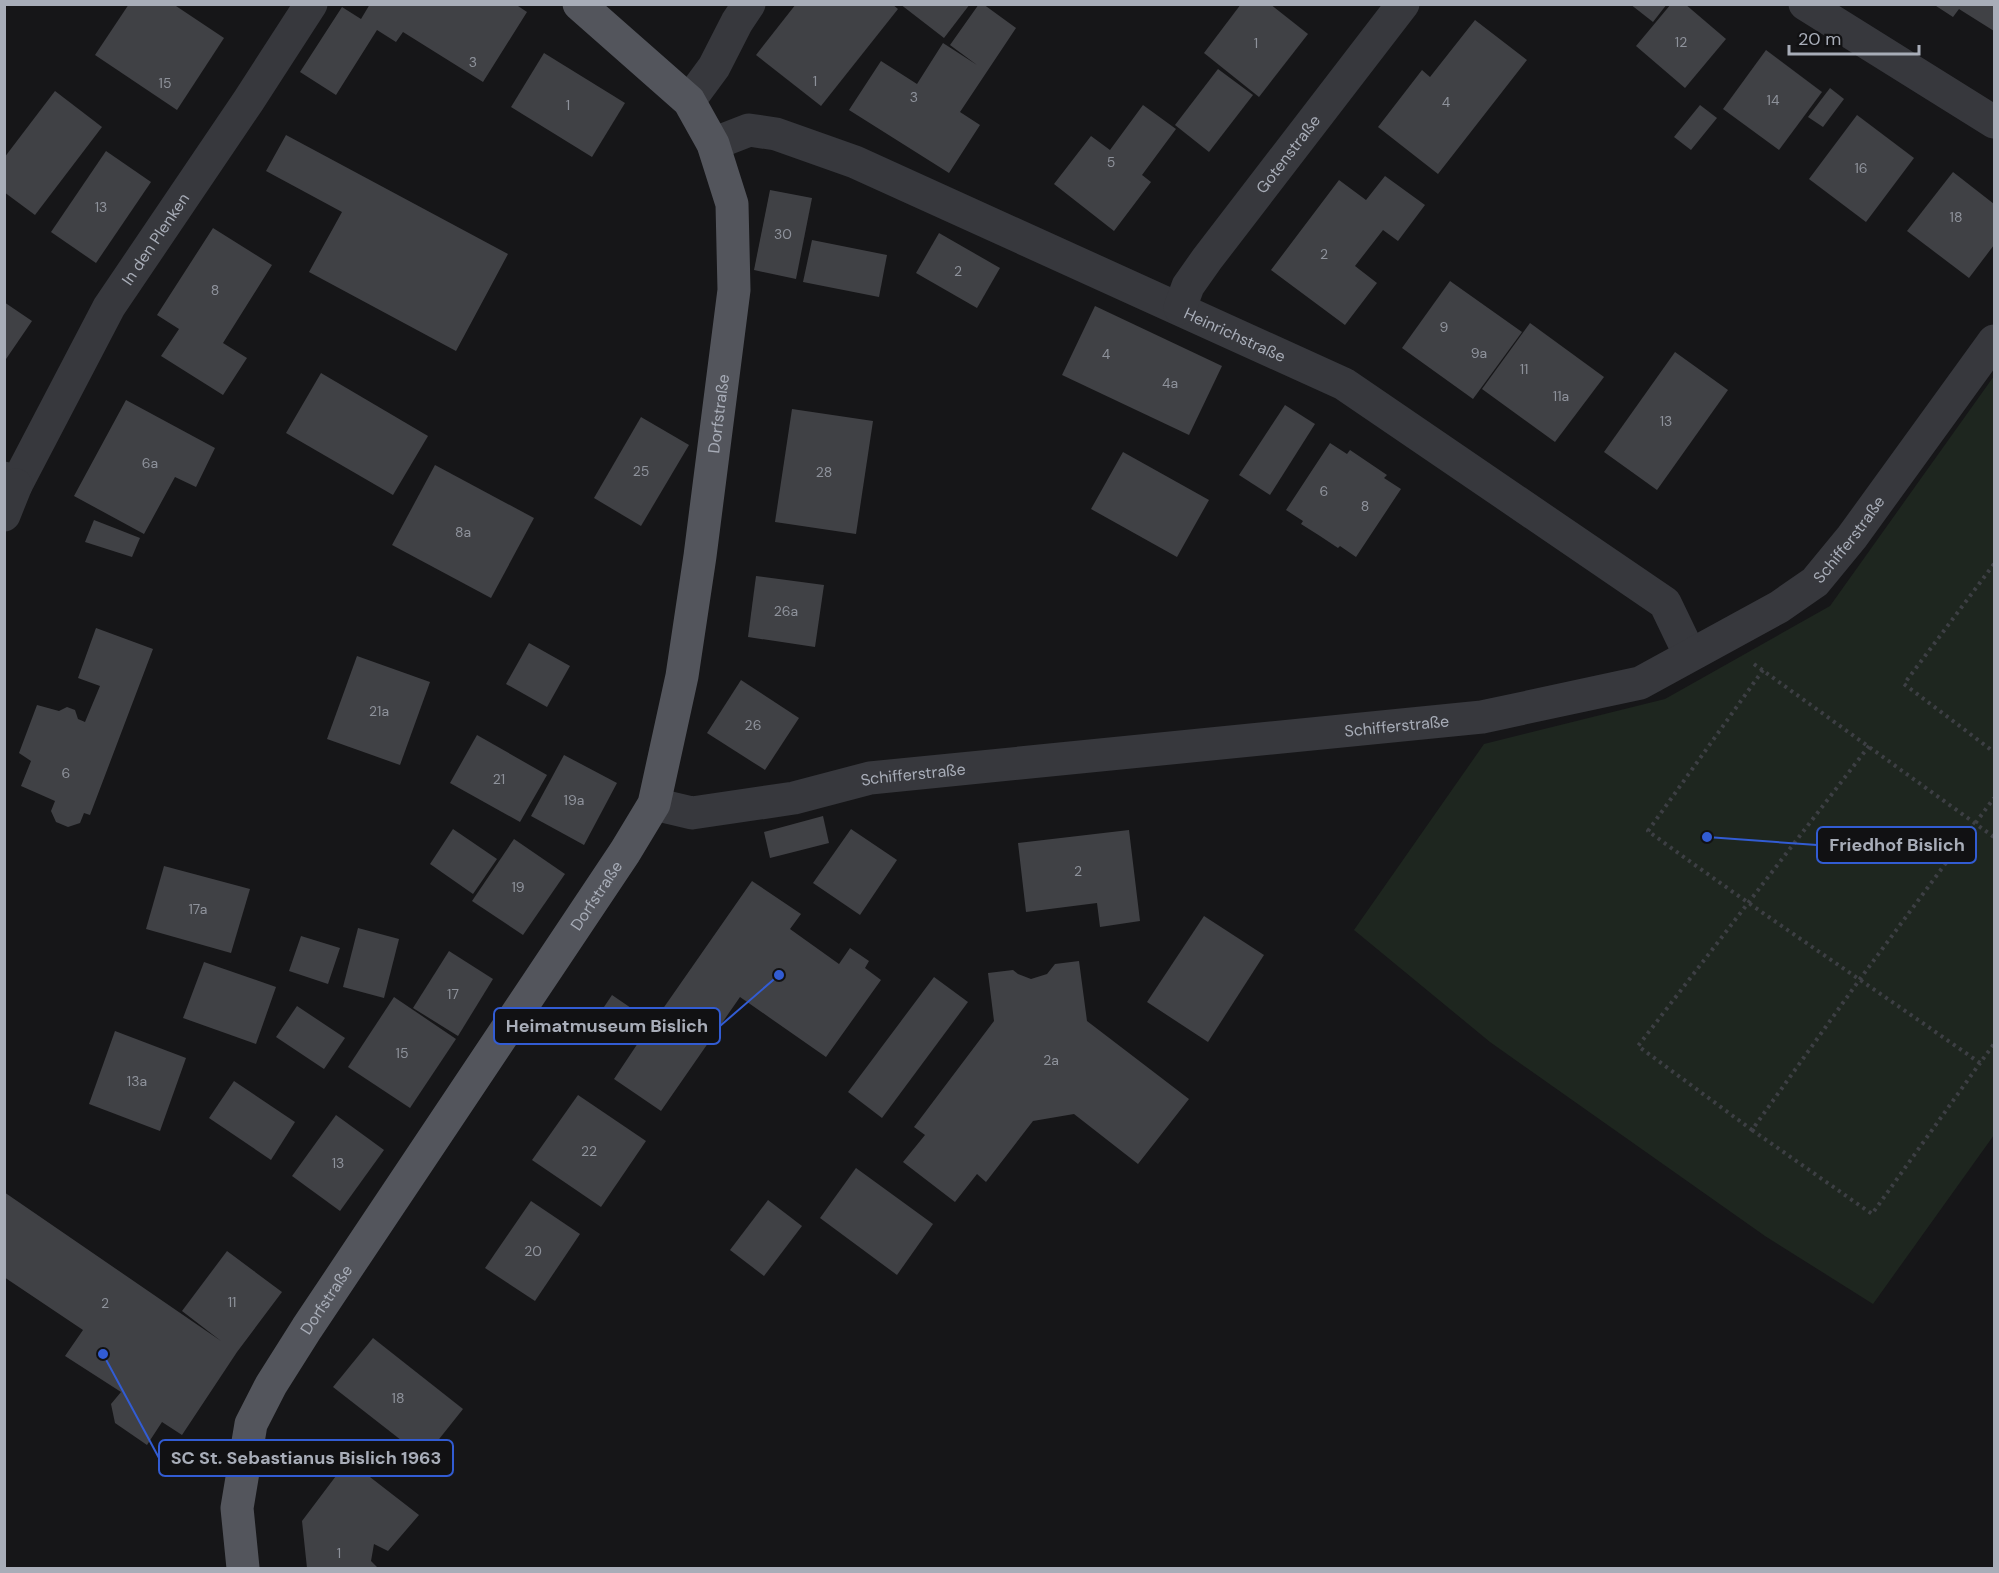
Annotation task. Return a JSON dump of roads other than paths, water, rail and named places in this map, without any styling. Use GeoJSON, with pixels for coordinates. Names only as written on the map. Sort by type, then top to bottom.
{"type":"FeatureCollection","features":[{"type":"Feature","properties":{"kind":"main road","name":"Dorfstraße"},"geometry":{"type":"LineString","coordinates":[[243,1569],[237,1508],[251,1424],[271,1385],[625,852],[654,804],[682,676],[700,556],[734,290],[732,204],[713,144],[689,101],[579,4]]}},
{"type":"Feature","properties":{"kind":"street","name":"In den Plenken"},"geometry":{"type":"LineString","coordinates":[[4,515],[10,481],[109,307],[243,110],[311,4]]}},
{"type":"Feature","properties":{"kind":"street"},"geometry":{"type":"LineString","coordinates":[[689,101],[714,67],[749,4]]}},
{"type":"Feature","properties":{"kind":"street","name":"Gotenstraße"},"geometry":{"type":"LineString","coordinates":[[1180,308],[1188,286],[1207,259],[1403,4]]}},
{"type":"Feature","properties":{"kind":"street"},"geometry":{"type":"LineString","coordinates":[[1805,4],[1995,122]]}},
{"type":"Feature","properties":{"kind":"street","name":"Heinrichstraße"},"geometry":{"type":"LineString","coordinates":[[713,144],[749,130],[776,134],[855,162],[1344,384],[1665,603],[1690,655]]}},
{"type":"Feature","properties":{"kind":"street","name":"Schifferstraße"},"geometry":{"type":"LineString","coordinates":[[654,804],[692,813],[794,798],[870,778],[1482,717],[1640,683],[1779,607],[1815,582],[1859,528],[1995,341]]}},
{"type":"Feature","properties":{"kind":"place","name":"Friedhof Bislich"},"geometry":{"type":"Point","coordinates":[1707,837]}},
{"type":"Feature","properties":{"kind":"place","name":"Heimatmuseum Bislich"},"geometry":{"type":"Point","coordinates":[779,975]}},
{"type":"Feature","properties":{"kind":"place","name":"SC St. Sebastianus Bislich 1963"},"geometry":{"type":"Point","coordinates":[103,1354]}}]}
